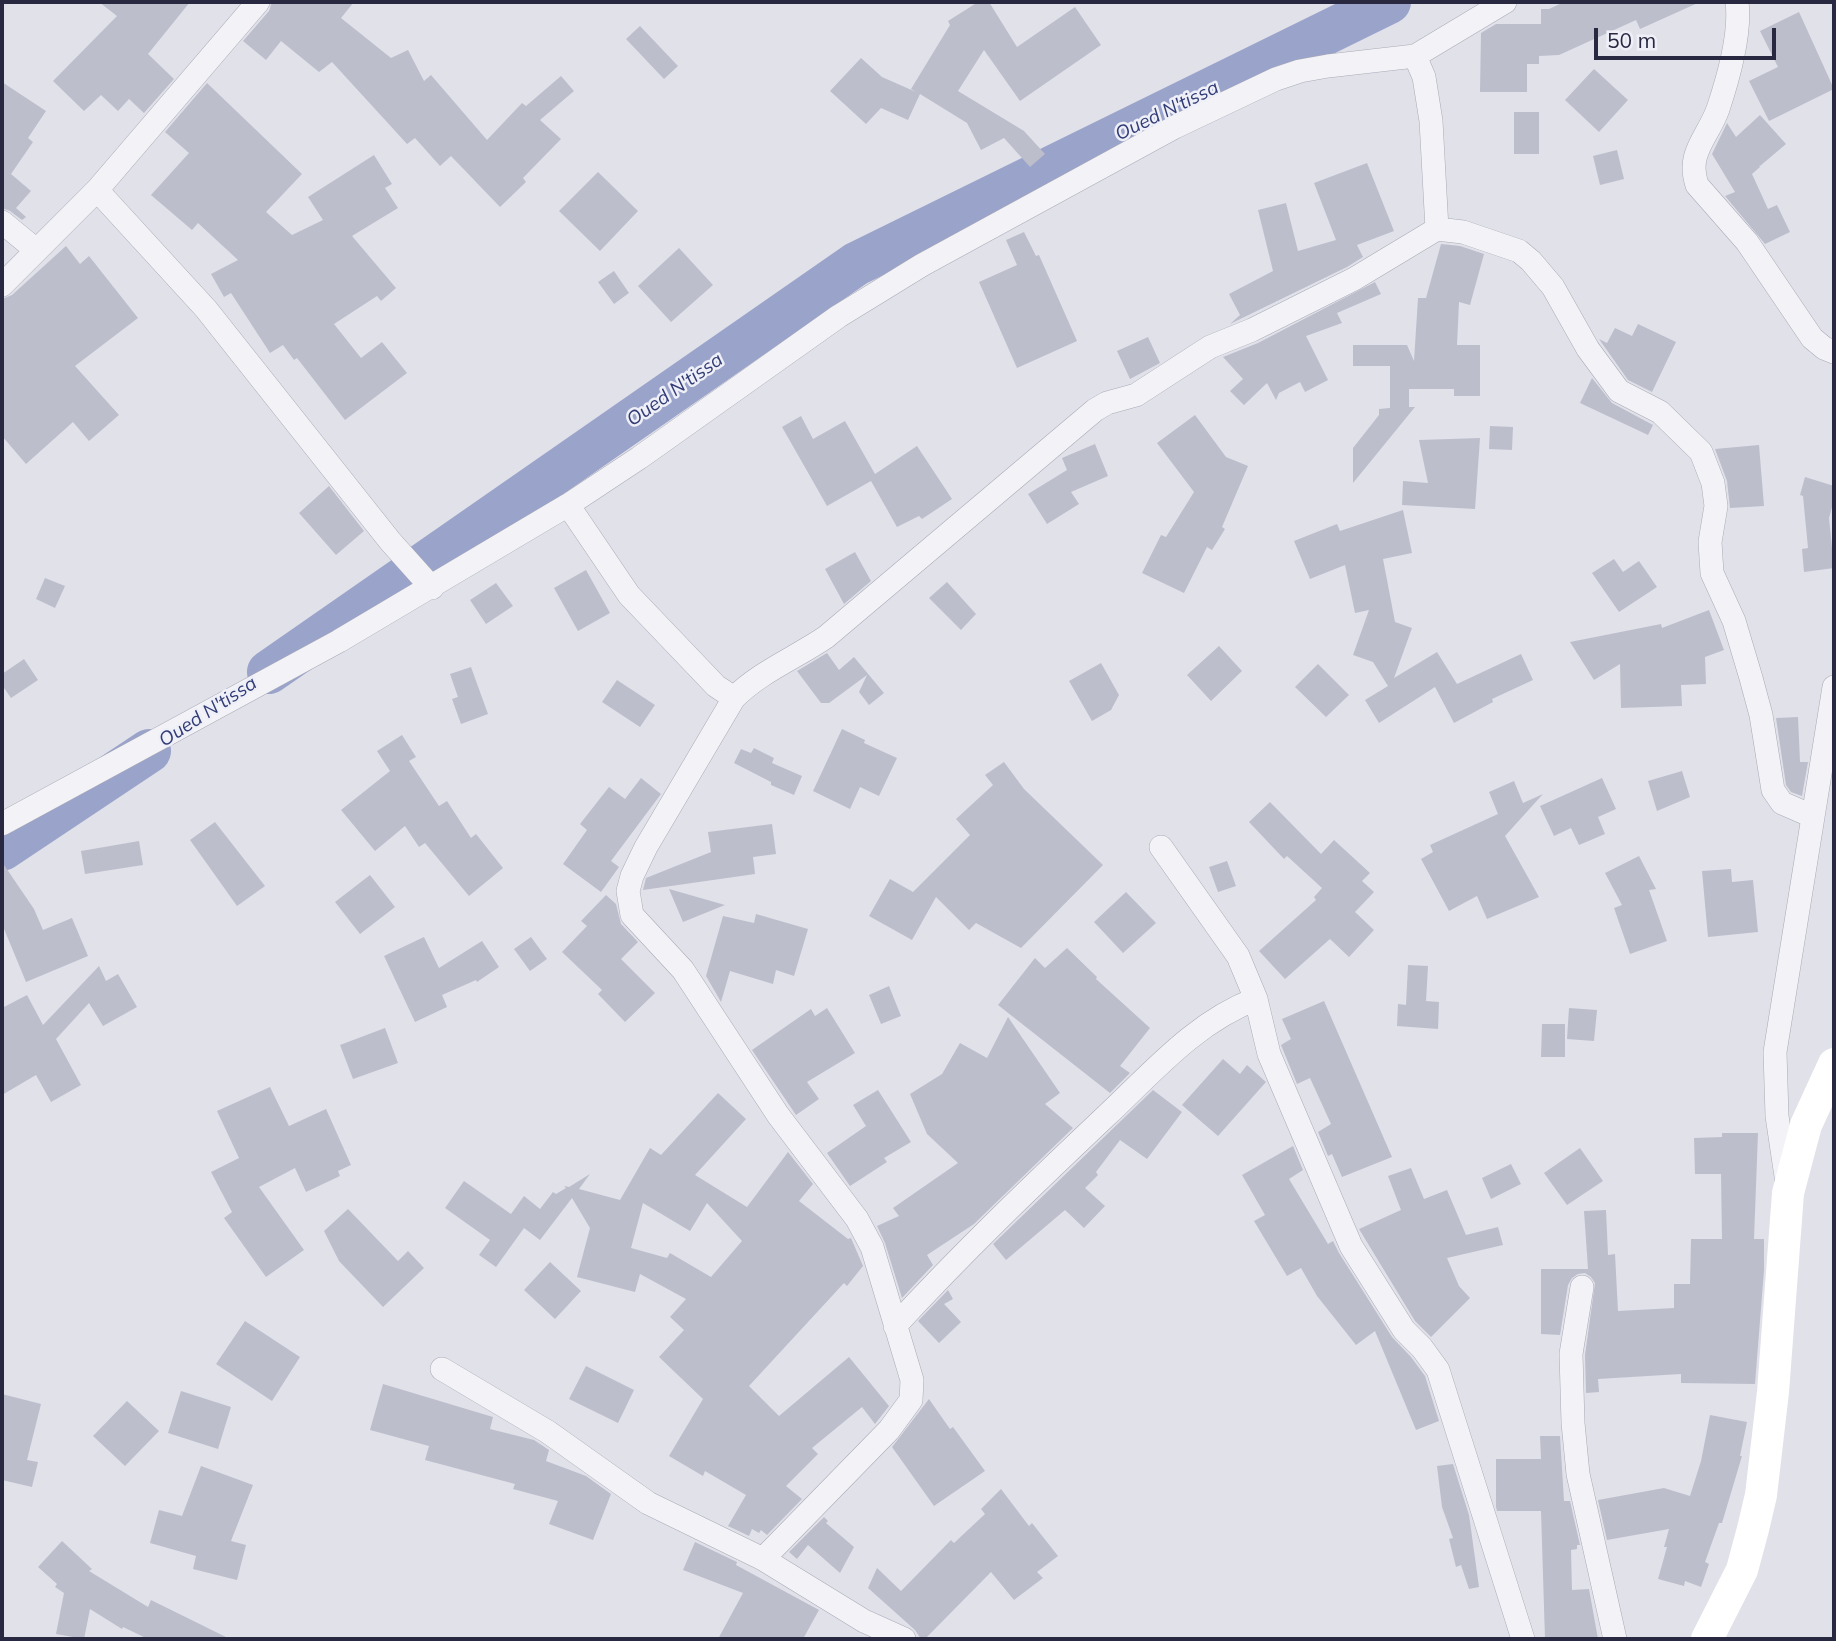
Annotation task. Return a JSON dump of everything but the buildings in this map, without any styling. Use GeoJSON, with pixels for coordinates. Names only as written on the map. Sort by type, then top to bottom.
{"type":"FeatureCollection","features":[{"type":"Feature","properties":{"kind":"main road"},"geometry":{"type":"LineString","coordinates":[[1717,1633],[1742,1570],[1761,1494],[1773,1392],[1788,1193],[1806,1125],[1830,1078]]}},
{"type":"Feature","properties":{"kind":"street"},"geometry":{"type":"LineString","coordinates":[[2,285],[97,190],[258,2]]}},
{"type":"Feature","properties":{"kind":"street"},"geometry":{"type":"LineString","coordinates":[[2,824],[432,588],[568,505],[839,316],[922,265],[1175,127],[1276,79],[1300,71],[1416,56],[1505,2]]}},
{"type":"Feature","properties":{"kind":"street"},"geometry":{"type":"LineString","coordinates":[[1737,2],[1733,50],[1718,107],[1695,158],[1694,175],[1697,185],[1747,242],[1802,326],[1818,344],[1834,352]]}},
{"type":"Feature","properties":{"kind":"street"},"geometry":{"type":"LineString","coordinates":[[1416,56],[1424,77],[1431,121],[1437,229]]}},
{"type":"Feature","properties":{"kind":"street"},"geometry":{"type":"LineString","coordinates":[[97,190],[206,309],[390,541],[432,588]]}},
{"type":"Feature","properties":{"kind":"street"},"geometry":{"type":"LineString","coordinates":[[2,222],[36,250]]}},
{"type":"Feature","properties":{"kind":"street"},"geometry":{"type":"LineString","coordinates":[[763,1559],[889,1430],[911,1400],[912,1380],[872,1247],[857,1219],[778,1115],[683,970],[632,915],[628,891],[632,876],[646,847],[734,698],[752,681],[796,657],[836,629],[1095,410],[1107,403],[1136,395],[1210,347],[1252,330],[1354,279],[1437,229],[1463,232],[1519,250],[1553,287],[1580,336],[1619,391],[1660,412],[1702,452],[1713,482],[1716,506],[1710,542],[1712,573],[1734,621],[1751,678],[1761,715],[1773,790],[1782,803],[1812,816]]}},
{"type":"Feature","properties":{"kind":"street"},"geometry":{"type":"LineString","coordinates":[[568,505],[629,595],[716,685],[734,698]]}},
{"type":"Feature","properties":{"kind":"street"},"geometry":{"type":"LineString","coordinates":[[1788,1193],[1777,1116],[1775,1052],[1834,687]]}},
{"type":"Feature","properties":{"kind":"street"},"geometry":{"type":"LineString","coordinates":[[1161,847],[1238,956],[1256,999],[1269,1054],[1351,1246],[1404,1329],[1438,1370],[1523,1639]]}},
{"type":"Feature","properties":{"kind":"street"},"geometry":{"type":"LineString","coordinates":[[895,1326],[1024,1192],[1168,1057],[1216,1018],[1256,999]]}},
{"type":"Feature","properties":{"kind":"street"},"geometry":{"type":"LineString","coordinates":[[1582,1287],[1571,1354],[1573,1423],[1578,1474],[1615,1639]]}},
{"type":"Feature","properties":{"kind":"street"},"geometry":{"type":"LineString","coordinates":[[442,1369],[548,1432],[648,1503],[763,1559],[860,1630],[904,1639]]}},
{"type":"Feature","properties":{"kind":"waterway","name":"Oued N'tissa"},"geometry":{"type":"LineString","coordinates":[[269,672],[856,264],[1389,2]]}},
{"type":"Feature","properties":{"kind":"waterway","name":"Oued N'tissa"},"geometry":{"type":"LineString","coordinates":[[2,849],[149,751]]}}]}
